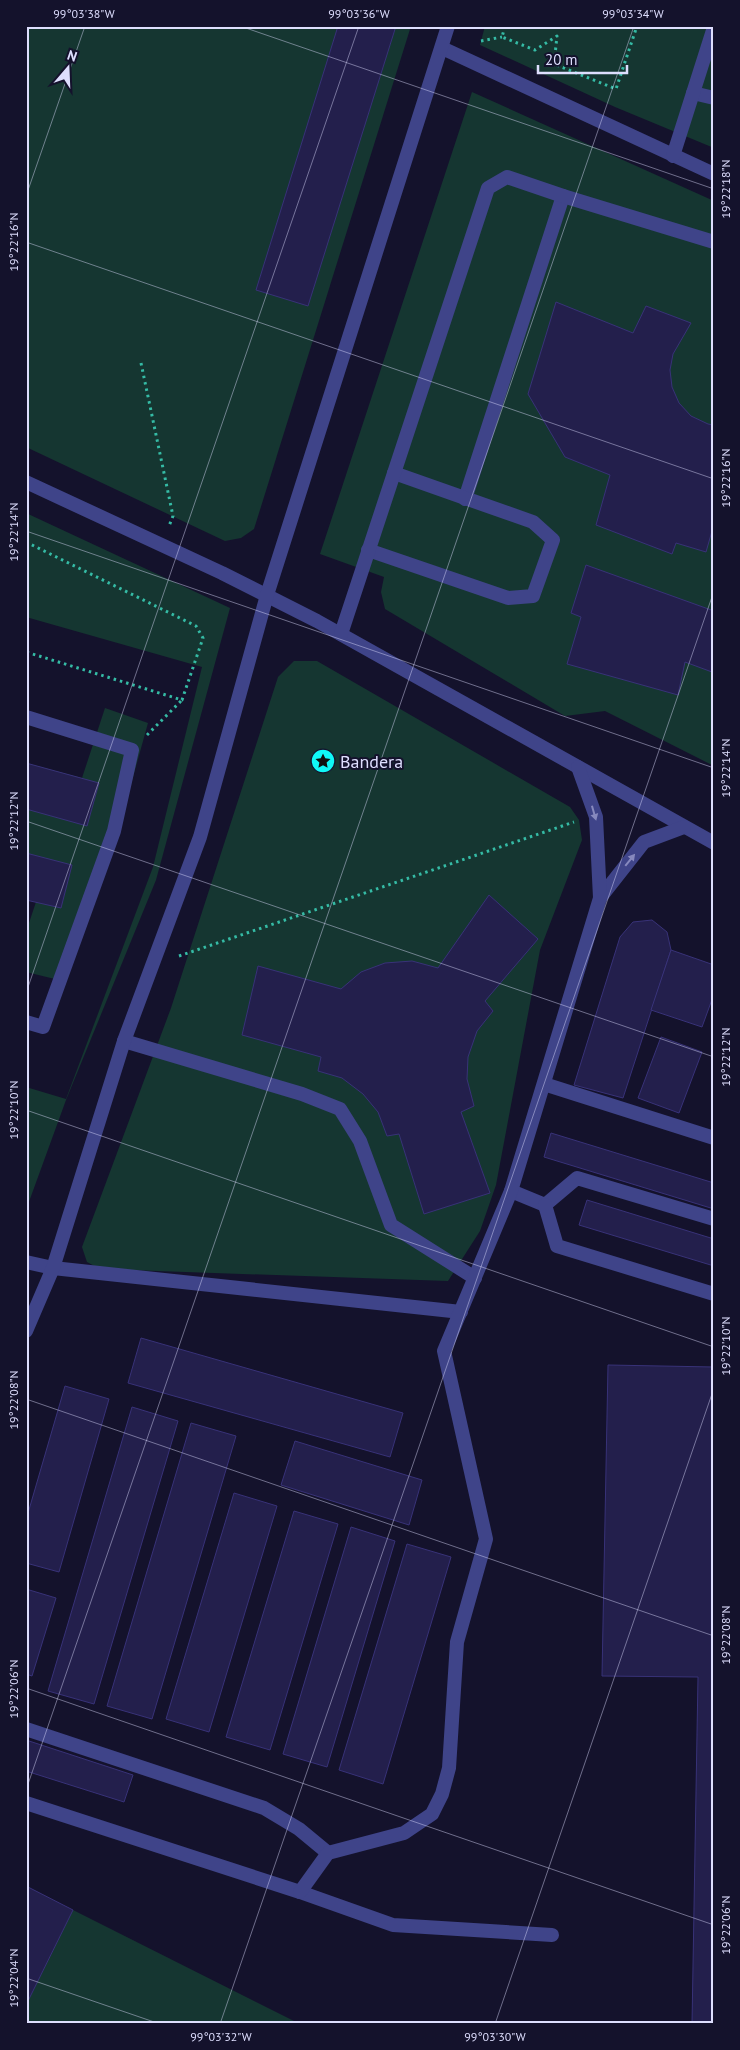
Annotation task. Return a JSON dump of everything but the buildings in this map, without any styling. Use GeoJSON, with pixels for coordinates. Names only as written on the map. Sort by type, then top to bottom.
{"type":"FeatureCollection","features":[{"type":"Feature","properties":{"kind":"lane"},"geometry":{"type":"LineString","coordinates":[[26,1331],[53,1268],[124,1041],[200,837],[267,595],[448,26]]}},
{"type":"Feature","properties":{"kind":"lane"},"geometry":{"type":"LineString","coordinates":[[673,156],[714,27]]}},
{"type":"Feature","properties":{"kind":"lane"},"geometry":{"type":"LineString","coordinates":[[442,48],[714,174]]}},
{"type":"Feature","properties":{"kind":"lane"},"geometry":{"type":"LineString","coordinates":[[693,93],[714,98]]}},
{"type":"Feature","properties":{"kind":"lane"},"geometry":{"type":"LineString","coordinates":[[341,634],[488,188],[507,177],[714,242]]}},
{"type":"Feature","properties":{"kind":"lane"},"geometry":{"type":"LineString","coordinates":[[465,499],[564,196]]}},
{"type":"Feature","properties":{"kind":"lane"},"geometry":{"type":"LineString","coordinates":[[368,550],[508,598],[534,596],[553,540],[533,522],[394,473]]}},
{"type":"Feature","properties":{"kind":"lane"},"geometry":{"type":"LineString","coordinates":[[26,482],[267,595],[341,634],[714,844]]}},
{"type":"Feature","properties":{"kind":"lane"},"geometry":{"type":"LineString","coordinates":[[26,717],[132,750],[114,831],[43,1027],[26,1022]]}},
{"type":"Feature","properties":{"kind":"lane"},"geometry":{"type":"LineString","coordinates":[[300,1892],[328,1852],[404,1833],[432,1814],[442,1794],[449,1768],[457,1642],[486,1539],[444,1352],[512,1191],[600,898],[596,817],[578,767]]}},
{"type":"Feature","properties":{"kind":"lane"},"geometry":{"type":"LineString","coordinates":[[600,898],[644,842],[684,827]]}},
{"type":"Feature","properties":{"kind":"lane"},"geometry":{"type":"LineString","coordinates":[[124,1041],[302,1094],[340,1109],[360,1141],[391,1225],[475,1278]]}},
{"type":"Feature","properties":{"kind":"lane"},"geometry":{"type":"LineString","coordinates":[[544,1084],[714,1138]]}},
{"type":"Feature","properties":{"kind":"lane"},"geometry":{"type":"LineString","coordinates":[[545,1205],[577,1178],[714,1219]]}},
{"type":"Feature","properties":{"kind":"lane"},"geometry":{"type":"LineString","coordinates":[[512,1191],[545,1205]]}},
{"type":"Feature","properties":{"kind":"lane"},"geometry":{"type":"LineString","coordinates":[[545,1205],[557,1246],[714,1294]]}},
{"type":"Feature","properties":{"kind":"lane"},"geometry":{"type":"LineString","coordinates":[[26,1262],[53,1268],[461,1312]]}},
{"type":"Feature","properties":{"kind":"lane"},"geometry":{"type":"LineString","coordinates":[[26,1729],[264,1808],[299,1830],[328,1852]]}},
{"type":"Feature","properties":{"kind":"lane"},"geometry":{"type":"LineString","coordinates":[[26,1803],[300,1892],[393,1925],[552,1935]]}},
{"type":"Feature","properties":{"kind":"path"},"geometry":{"type":"LineString","coordinates":[[505,26],[502,37],[535,50],[557,36],[554,64],[616,89],[637,26]]}},
{"type":"Feature","properties":{"kind":"path"},"geometry":{"type":"LineString","coordinates":[[141,363],[173,516],[161,544]]}},
{"type":"Feature","properties":{"kind":"path"},"geometry":{"type":"LineString","coordinates":[[26,542],[196,626],[203,638],[182,700],[132,750]]}},
{"type":"Feature","properties":{"kind":"path"},"geometry":{"type":"LineString","coordinates":[[26,652],[182,700]]}},
{"type":"Feature","properties":{"kind":"path"},"geometry":{"type":"LineString","coordinates":[[153,965],[579,820]]}},
{"type":"Feature","properties":{"kind":"green space"},"geometry":{"type":"Polygon","coordinates":[[[26,26],[411,26],[254,529],[241,538],[225,541],[26,447],[26,26]]]}},
{"type":"Feature","properties":{"kind":"green space"},"geometry":{"type":"Polygon","coordinates":[[[485,26],[714,26],[714,148],[615,107],[480,45],[485,26]]]}},
{"type":"Feature","properties":{"kind":"green space"},"geometry":{"type":"Polygon","coordinates":[[[472,92],[714,201],[714,766],[605,711],[565,716],[385,609],[381,592],[384,577],[320,554],[472,92]]]}},
{"type":"Feature","properties":{"kind":"green space"},"geometry":{"type":"Polygon","coordinates":[[[26,513],[230,608],[156,880],[66,1100],[26,1210],[26,1087],[66,1099],[153,867],[202,667],[26,617],[26,513]]]}},
{"type":"Feature","properties":{"kind":"green space"},"geometry":{"type":"Polygon","coordinates":[[[294,661],[317,661],[570,807],[579,820],[582,840],[540,950],[496,1185],[480,1231],[448,1281],[100,1269],[87,1262],[82,1247],[171,1008],[278,677],[294,661]]]}},
{"type":"Feature","properties":{"kind":"green space"},"geometry":{"type":"Polygon","coordinates":[[[105,708],[148,723],[115,842],[59,980],[26,972],[26,932],[36,902],[26,900],[26,763],[82,778],[105,708]]]}},
{"type":"Feature","properties":{"kind":"green space"},"geometry":{"type":"Polygon","coordinates":[[[73,1910],[300,2024],[26,2024],[26,2005],[73,1910]]]}},
{"type":"Feature","properties":{"kind":"place","name":"Bandera"},"geometry":{"type":"Point","coordinates":[323,761]}}]}
